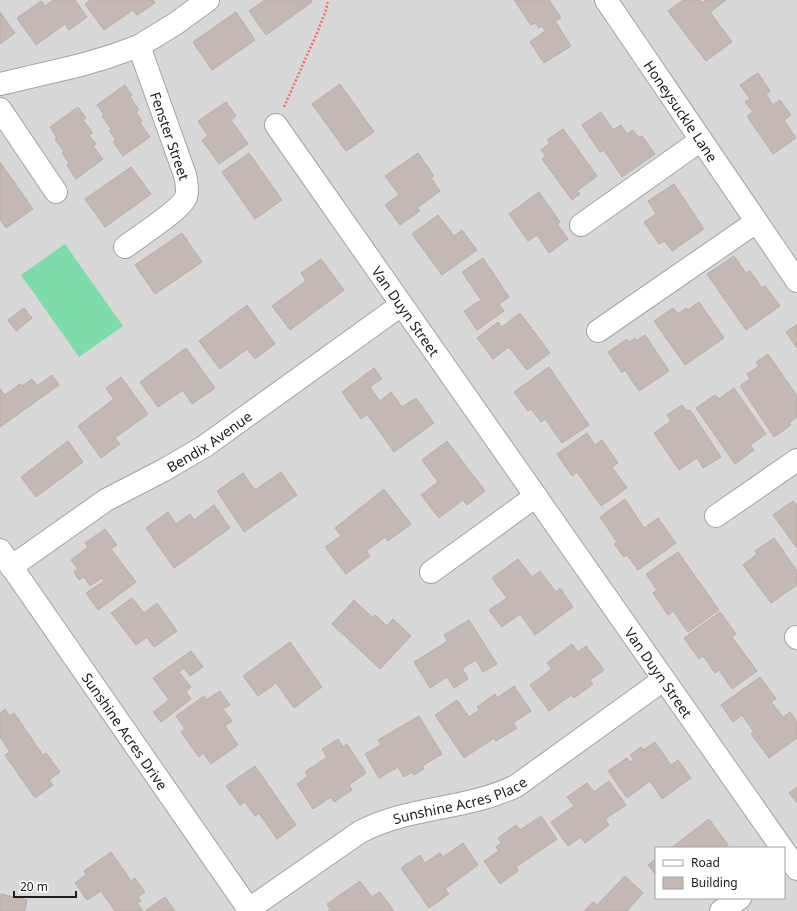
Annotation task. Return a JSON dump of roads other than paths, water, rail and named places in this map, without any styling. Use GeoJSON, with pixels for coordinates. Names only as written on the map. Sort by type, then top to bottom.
{"type":"FeatureCollection","features":[{"type":"Feature","properties":{"kind":"street","name":"Honeysuckle Lane"},"geometry":{"type":"LineString","coordinates":[[606,0],[797,281]]}},
{"type":"Feature","properties":{"kind":"street"},"geometry":{"type":"LineString","coordinates":[[0,84],[102,59],[140,46],[200,2]]}},
{"type":"Feature","properties":{"kind":"street","name":"Fenster Street"},"geometry":{"type":"LineString","coordinates":[[125,247],[177,208],[185,199],[187,192],[185,175],[140,46]]}},
{"type":"Feature","properties":{"kind":"street"},"geometry":{"type":"LineString","coordinates":[[0,109],[56,192]]}},
{"type":"Feature","properties":{"kind":"street","name":"Van Duyn Street"},"geometry":{"type":"LineString","coordinates":[[276,125],[780,847]]}},
{"type":"Feature","properties":{"kind":"street"},"geometry":{"type":"LineString","coordinates":[[581,225],[701,140]]}},
{"type":"Feature","properties":{"kind":"street"},"geometry":{"type":"LineString","coordinates":[[598,331],[756,222]]}},
{"type":"Feature","properties":{"kind":"street","name":"Bendix Avenue"},"geometry":{"type":"LineString","coordinates":[[6,559],[106,500],[164,470],[205,446],[401,305]]}},
{"type":"Feature","properties":{"kind":"street"},"geometry":{"type":"LineString","coordinates":[[716,516],[797,460]]}},
{"type":"Feature","properties":{"kind":"street"},"geometry":{"type":"LineString","coordinates":[[431,572],[536,496]]}},
{"type":"Feature","properties":{"kind":"street","name":"Sunshine Acres Drive"},"geometry":{"type":"LineString","coordinates":[[6,559],[250,910]]}},
{"type":"Feature","properties":{"kind":"street","name":"Sunshine Acres Place"},"geometry":{"type":"LineString","coordinates":[[250,910],[370,826],[389,819],[495,794],[516,786],[663,680]]}},
{"type":"Feature","properties":{"kind":"street"},"geometry":{"type":"LineString","coordinates":[[721,911],[739,899]]}}]}
